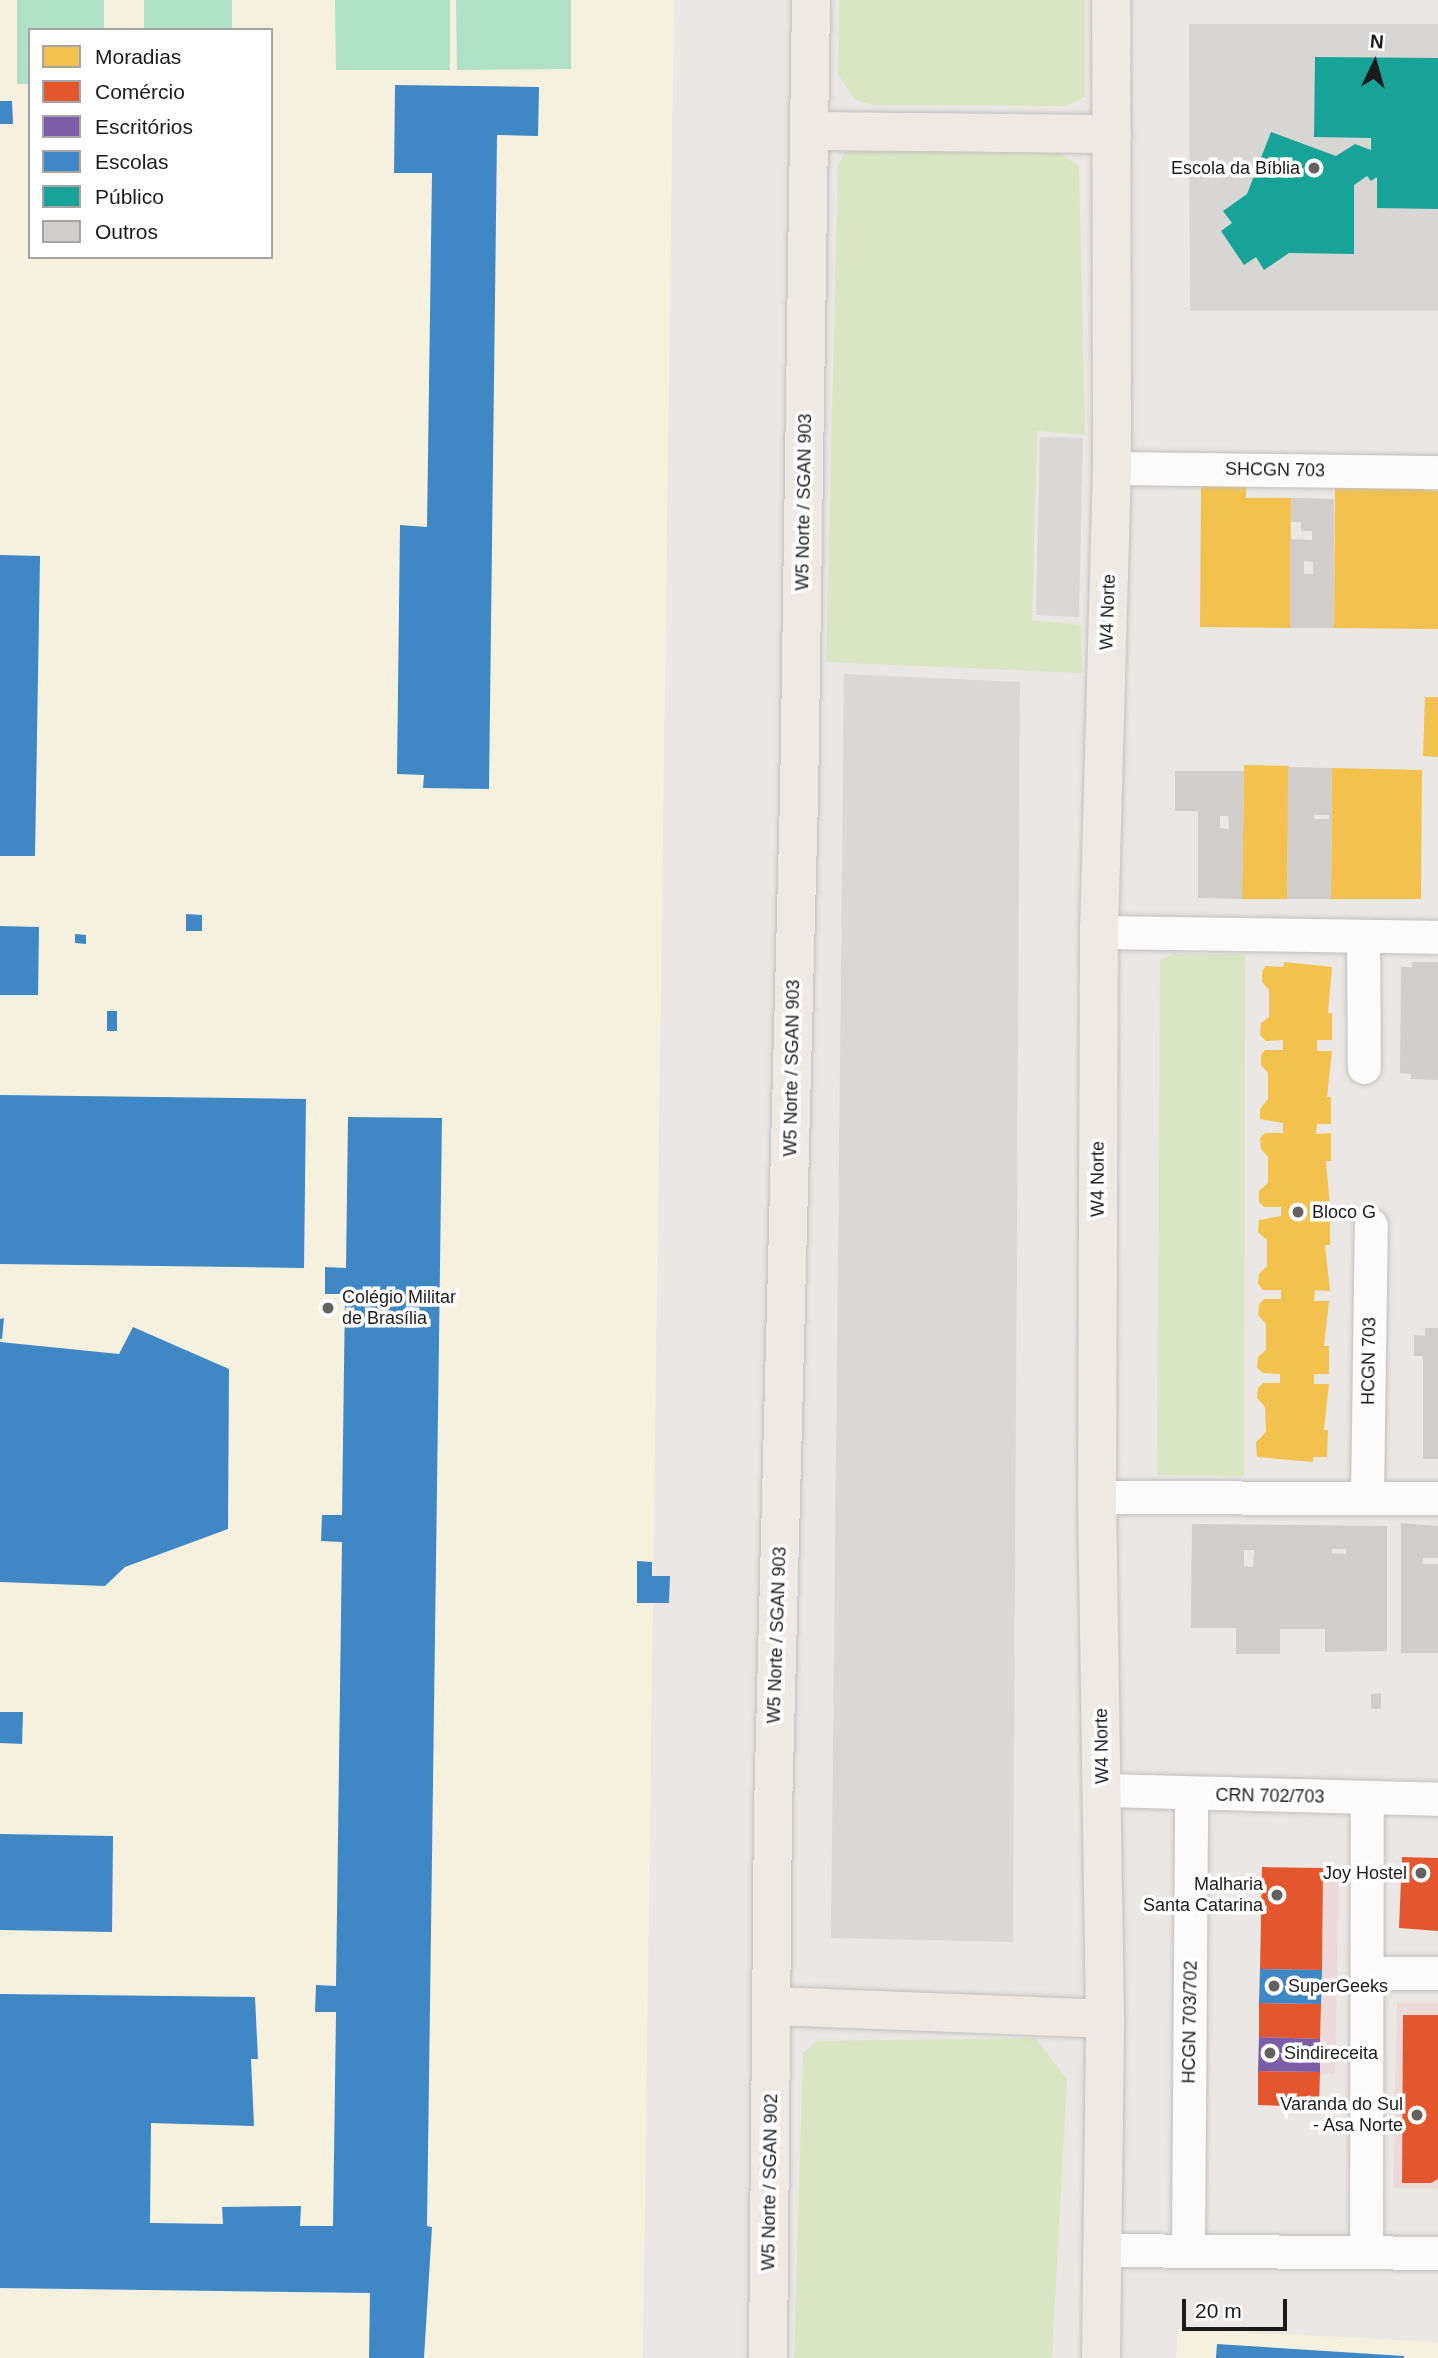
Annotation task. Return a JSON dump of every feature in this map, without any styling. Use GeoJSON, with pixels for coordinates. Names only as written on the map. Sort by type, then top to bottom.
{"type":"FeatureCollection","features":[{"type":"Feature","properties":{"kind":"main road","name":"W5 Norte / SGAN 903"},"geometry":{"type":"LineString","coordinates":[[773,2006],[773,1811],[799,800],[811,0]]}},
{"type":"Feature","properties":{"kind":"main road","name":"W4 Norte"},"geometry":{"type":"LineString","coordinates":[[1101,2358],[1105,2250],[1105,2019],[1097,1497],[1099,932],[1112,468],[1111,0]]}},
{"type":"Feature","properties":{"kind":"main road"},"geometry":{"type":"LineString","coordinates":[[810,131],[1112,134]]}},
{"type":"Feature","properties":{"kind":"main road"},"geometry":{"type":"LineString","coordinates":[[773,2006],[1105,2019]]}},
{"type":"Feature","properties":{"kind":"main road","name":"W5 Norte / SGAN 902"},"geometry":{"type":"LineString","coordinates":[[768,2358],[773,2006]]}},
{"type":"Feature","properties":{"kind":"street","name":"SHCGN 703"},"geometry":{"type":"LineString","coordinates":[[1112,468],[1438,472]]}},
{"type":"Feature","properties":{"kind":"street"},"geometry":{"type":"LineString","coordinates":[[1099,932],[1438,937]]}},
{"type":"Feature","properties":{"kind":"street"},"geometry":{"type":"LineString","coordinates":[[1363,937],[1364,1067]]}},
{"type":"Feature","properties":{"kind":"street","name":"HCGN 703"},"geometry":{"type":"LineString","coordinates":[[1367,1497],[1371,1225]]}},
{"type":"Feature","properties":{"kind":"street"},"geometry":{"type":"LineString","coordinates":[[1097,1497],[1438,1498]]}},
{"type":"Feature","properties":{"kind":"street","name":"CRN 702/703"},"geometry":{"type":"LineString","coordinates":[[1103,1790],[1438,1798]]}},
{"type":"Feature","properties":{"kind":"street","name":"HCGN 703/702"},"geometry":{"type":"LineString","coordinates":[[1188,2250],[1191,1794]]}},
{"type":"Feature","properties":{"kind":"street"},"geometry":{"type":"LineString","coordinates":[[1366,2252],[1367,1798]]}},
{"type":"Feature","properties":{"kind":"street"},"geometry":{"type":"LineString","coordinates":[[1368,1973],[1438,1973]]}},
{"type":"Feature","properties":{"kind":"street"},"geometry":{"type":"LineString","coordinates":[[1105,2250],[1438,2253]]}},
{"type":"Feature","properties":{"kind":"shaded area","name":"Colégio Militar de Brasília"},"geometry":{"type":"Polygon","coordinates":[[[0,0],[674,0],[643,2358],[0,2358],[0,0]]]}},
{"type":"Feature","properties":{"kind":"shaded area","name":"Escola da Bíblia"},"geometry":{"type":"Polygon","coordinates":[[[1189,24],[1438,24],[1438,311],[1190,311],[1189,24]]]}},
{"type":"Feature","properties":{"kind":"shaded area"},"geometry":{"type":"Polygon","coordinates":[[[1040,437],[1083,438],[1079,617],[1036,615],[1040,437]]]}},
{"type":"Feature","properties":{"kind":"shaded area"},"geometry":{"type":"Polygon","coordinates":[[[844,674],[1020,682],[1013,1942],[831,1938],[844,674]]]}},
{"type":"Feature","properties":{"kind":"shaded area"},"geometry":{"type":"Polygon","coordinates":[[[1266,1868],[1339,1869],[1335,2074],[1261,2072],[1266,1868]]]}},
{"type":"Feature","properties":{"kind":"shaded area"},"geometry":{"type":"Polygon","coordinates":[[[1397,2003],[1438,2003],[1438,2189],[1393,2188],[1397,2003]]]}},
{"type":"Feature","properties":{"kind":"shaded area"},"geometry":{"type":"Polygon","coordinates":[[[1178,2329],[1438,2342],[1438,2358],[1176,2358],[1178,2329]]]}},
{"type":"Feature","properties":{"kind":"green space"},"geometry":{"type":"Polygon","coordinates":[[[17,0],[104,0],[104,28],[28,28],[28,84],[17,84],[17,0]]]}},
{"type":"Feature","properties":{"kind":"green space"},"geometry":{"type":"Polygon","coordinates":[[[144,0],[232,0],[232,28],[144,28],[144,0]]]}},
{"type":"Feature","properties":{"kind":"green space"},"geometry":{"type":"Polygon","coordinates":[[[335,0],[450,0],[450,70],[336,70],[335,0]]]}},
{"type":"Feature","properties":{"kind":"green space"},"geometry":{"type":"Polygon","coordinates":[[[456,0],[571,0],[571,69],[457,70],[456,0]]]}},
{"type":"Feature","properties":{"kind":"green space"},"geometry":{"type":"Polygon","coordinates":[[[839,0],[1085,0],[1085,97],[1065,106],[873,105],[856,100],[838,75],[839,0]]]}},
{"type":"Feature","properties":{"kind":"green space"},"geometry":{"type":"Polygon","coordinates":[[[1052,148],[1079,166],[1085,435],[1037,431],[1032,620],[1081,625],[1082,673],[826,662],[838,165],[847,149],[1052,148]]]}},
{"type":"Feature","properties":{"kind":"green space"},"geometry":{"type":"Polygon","coordinates":[[[1174,954],[1245,954],[1244,1476],[1157,1475],[1160,960],[1174,954]]]}},
{"type":"Feature","properties":{"kind":"green space"},"geometry":{"type":"Polygon","coordinates":[[[1035,2038],[1067,2079],[1052,2358],[794,2358],[803,2053],[817,2041],[1035,2038]]]}},
{"type":"Feature","properties":{"kind":"building: Moradias"},"geometry":{"type":"Polygon","coordinates":[[[1201,483],[1246,483],[1246,498],[1291,498],[1290,628],[1200,627],[1201,483]]]}},
{"type":"Feature","properties":{"kind":"building: Moradias"},"geometry":{"type":"Polygon","coordinates":[[[1424,486],[1424,490],[1438,491],[1438,629],[1334,628],[1335,487],[1424,486]]]}},
{"type":"Feature","properties":{"kind":"building: Moradias"},"geometry":{"type":"Polygon","coordinates":[[[1425,697],[1438,697],[1438,757],[1423,756],[1425,697]]]}},
{"type":"Feature","properties":{"kind":"building: Moradias"},"geometry":{"type":"Polygon","coordinates":[[[1244,765],[1289,766],[1287,899],[1242,899],[1244,765]]]}},
{"type":"Feature","properties":{"kind":"building: Moradias"},"geometry":{"type":"Polygon","coordinates":[[[1332,768],[1422,770],[1421,899],[1331,899],[1332,768]]]}},
{"type":"Feature","properties":{"kind":"building: Moradias","name":"Bloco G"},"geometry":{"type":"Polygon","coordinates":[[[1284,962],[1332,967],[1328,1013],[1332,1013],[1332,1040],[1317,1040],[1317,1051],[1332,1051],[1327,1097],[1331,1097],[1331,1124],[1317,1124],[1316,1134],[1331,1133],[1331,1161],[1326,1161],[1330,1207],[1316,1207],[1315,1218],[1330,1217],[1330,1245],[1325,1245],[1330,1291],[1315,1290],[1314,1301],[1329,1301],[1324,1346],[1329,1346],[1329,1374],[1314,1374],[1314,1384],[1329,1384],[1324,1430],[1328,1430],[1327,1457],[1313,1457],[1313,1462],[1257,1457],[1256,1442],[1266,1432],[1265,1407],[1257,1398],[1258,1388],[1263,1383],[1280,1383],[1280,1374],[1263,1373],[1257,1368],[1258,1357],[1266,1350],[1266,1324],[1258,1315],[1259,1304],[1264,1299],[1281,1299],[1281,1290],[1263,1290],[1258,1284],[1259,1274],[1267,1266],[1267,1240],[1258,1232],[1259,1220],[1281,1216],[1281,1207],[1264,1207],[1259,1202],[1259,1191],[1268,1183],[1268,1157],[1261,1149],[1260,1138],[1265,1133],[1283,1133],[1283,1123],[1260,1119],[1260,1109],[1268,1099],[1268,1073],[1261,1065],[1261,1055],[1265,1050],[1283,1050],[1283,1040],[1266,1041],[1260,1035],[1261,1023],[1269,1017],[1269,990],[1262,982],[1262,971],[1266,966],[1283,967],[1284,962]]]}},
{"type":"Feature","properties":{"kind":"building: Comércio"},"geometry":{"type":"Polygon","coordinates":[[[1402,1857],[1438,1858],[1438,1931],[1399,1928],[1402,1857]]]}},
{"type":"Feature","properties":{"kind":"building: Comércio"},"geometry":{"type":"Polygon","coordinates":[[[1262,1867],[1323,1868],[1322,1970],[1260,1969],[1262,1867]]]}},
{"type":"Feature","properties":{"kind":"building: Comércio"},"geometry":{"type":"Polygon","coordinates":[[[1259,2003],[1321,2004],[1320,2039],[1259,2037],[1259,2003]]]}},
{"type":"Feature","properties":{"kind":"building: Comércio"},"geometry":{"type":"Polygon","coordinates":[[[1403,2015],[1438,2015],[1438,2179],[1431,2183],[1402,2183],[1403,2015]]]}},
{"type":"Feature","properties":{"kind":"building: Comércio"},"geometry":{"type":"Polygon","coordinates":[[[1258,2071],[1320,2072],[1319,2107],[1258,2105],[1258,2071]]]}},
{"type":"Feature","properties":{"kind":"building: Escritórios"},"geometry":{"type":"Polygon","coordinates":[[[1259,2037],[1320,2039],[1320,2072],[1258,2071],[1259,2037]]]}},
{"type":"Feature","properties":{"kind":"building: Escolas"},"geometry":{"type":"Polygon","coordinates":[[[395,85],[539,87],[538,136],[497,135],[489,789],[423,788],[424,775],[397,774],[400,525],[427,527],[432,173],[394,173],[395,85]]]}},
{"type":"Feature","properties":{"kind":"building: Escolas"},"geometry":{"type":"Polygon","coordinates":[[[0,101],[12,101],[13,124],[0,124],[0,101]]]}},
{"type":"Feature","properties":{"kind":"building: Escolas"},"geometry":{"type":"Polygon","coordinates":[[[0,555],[40,556],[35,856],[0,856],[0,555]]]}},
{"type":"Feature","properties":{"kind":"building: Escolas"},"geometry":{"type":"Polygon","coordinates":[[[186,914],[202,915],[202,931],[186,931],[186,914]]]}},
{"type":"Feature","properties":{"kind":"building: Escolas"},"geometry":{"type":"Polygon","coordinates":[[[0,926],[39,927],[38,995],[0,995],[0,926]]]}},
{"type":"Feature","properties":{"kind":"building: Escolas"},"geometry":{"type":"Polygon","coordinates":[[[75,934],[86,935],[86,944],[75,943],[75,934]]]}},
{"type":"Feature","properties":{"kind":"building: Escolas"},"geometry":{"type":"Polygon","coordinates":[[[107,1011],[117,1011],[117,1031],[107,1031],[107,1011]]]}},
{"type":"Feature","properties":{"kind":"building: Escolas"},"geometry":{"type":"Polygon","coordinates":[[[0,1095],[306,1099],[304,1268],[0,1264],[0,1095]]]}},
{"type":"Feature","properties":{"kind":"building: Escolas"},"geometry":{"type":"Polygon","coordinates":[[[348,1117],[442,1118],[427,2226],[432,2227],[424,2358],[369,2358],[370,2293],[0,2288],[0,1994],[255,1997],[258,2059],[251,2059],[254,2126],[151,2123],[150,2223],[223,2224],[222,2207],[301,2206],[300,2226],[333,2226],[336,2012],[315,2012],[316,1985],[336,1986],[342,1542],[321,1541],[322,1515],[342,1515],[345,1294],[325,1294],[325,1267],[346,1268],[348,1117]]]}},
{"type":"Feature","properties":{"kind":"building: Escolas"},"geometry":{"type":"Polygon","coordinates":[[[4,1318],[2,1339],[0,1339],[0,1319],[4,1318]]]}},
{"type":"Feature","properties":{"kind":"building: Escolas"},"geometry":{"type":"Polygon","coordinates":[[[133,1327],[229,1369],[228,1529],[125,1567],[105,1586],[0,1582],[0,1342],[119,1354],[133,1327]]]}},
{"type":"Feature","properties":{"kind":"building: Escolas"},"geometry":{"type":"Polygon","coordinates":[[[637,1561],[652,1562],[652,1576],[670,1576],[669,1603],[637,1603],[637,1561]]]}},
{"type":"Feature","properties":{"kind":"building: Escolas"},"geometry":{"type":"Polygon","coordinates":[[[0,1712],[23,1712],[22,1744],[0,1743],[0,1712]]]}},
{"type":"Feature","properties":{"kind":"building: Escolas"},"geometry":{"type":"Polygon","coordinates":[[[0,1834],[113,1836],[112,1932],[0,1930],[0,1834]]]}},
{"type":"Feature","properties":{"kind":"building: Escolas"},"geometry":{"type":"Polygon","coordinates":[[[1260,1969],[1322,1970],[1321,2004],[1259,2003],[1260,1969]]]}},
{"type":"Feature","properties":{"kind":"building: Escolas"},"geometry":{"type":"Polygon","coordinates":[[[1217,2344],[1404,2356],[1404,2358],[1216,2358],[1217,2344]]]}},
{"type":"Feature","properties":{"kind":"building: Público"},"geometry":{"type":"Polygon","coordinates":[[[1315,57],[1438,58],[1438,209],[1377,208],[1377,177],[1371,181],[1367,176],[1354,185],[1354,254],[1289,253],[1264,270],[1256,257],[1244,265],[1221,231],[1232,223],[1223,211],[1247,194],[1271,132],[1336,156],[1355,144],[1371,150],[1371,138],[1314,137],[1315,57]]]}},
{"type":"Feature","properties":{"kind":"building: Outros"},"geometry":{"type":"Polygon","coordinates":[[[1291,498],[1334,499],[1334,628],[1290,628],[1290,539],[1312,540],[1312,531],[1301,531],[1301,522],[1291,522],[1291,498]],[[1304,561],[1304,574],[1313,574],[1313,562],[1304,561]]]}},
{"type":"Feature","properties":{"kind":"building: Outros"},"geometry":{"type":"Polygon","coordinates":[[[1288,767],[1332,768],[1331,899],[1287,899],[1288,767]],[[1314,815],[1314,819],[1329,819],[1329,815],[1314,815]]]}},
{"type":"Feature","properties":{"kind":"building: Outros"},"geometry":{"type":"Polygon","coordinates":[[[1175,771],[1244,771],[1242,899],[1198,898],[1198,811],[1175,811],[1175,771]],[[1220,816],[1220,828],[1229,829],[1228,816],[1220,816]]]}},
{"type":"Feature","properties":{"kind":"building: Outros"},"geometry":{"type":"Polygon","coordinates":[[[1412,962],[1438,962],[1438,1080],[1411,1079],[1411,1074],[1400,1073],[1401,967],[1412,967],[1412,962]]]}},
{"type":"Feature","properties":{"kind":"building: Outros"},"geometry":{"type":"Polygon","coordinates":[[[1425,1328],[1438,1328],[1438,1459],[1423,1459],[1423,1356],[1414,1356],[1414,1335],[1425,1336],[1425,1328]]]}},
{"type":"Feature","properties":{"kind":"building: Outros"},"geometry":{"type":"Polygon","coordinates":[[[1401,1523],[1438,1526],[1438,1558],[1423,1558],[1423,1564],[1438,1564],[1438,1653],[1401,1653],[1401,1523]]]}},
{"type":"Feature","properties":{"kind":"building: Outros"},"geometry":{"type":"Polygon","coordinates":[[[1192,1524],[1387,1526],[1387,1651],[1325,1652],[1325,1629],[1280,1629],[1280,1654],[1236,1654],[1236,1628],[1191,1628],[1192,1524]],[[1332,1549],[1332,1553],[1346,1554],[1346,1549],[1332,1549]],[[1244,1550],[1244,1566],[1253,1567],[1254,1550],[1244,1550]]]}},
{"type":"Feature","properties":{"kind":"building: Outros"},"geometry":{"type":"Polygon","coordinates":[[[1381,1693],[1381,1709],[1371,1709],[1371,1694],[1381,1693]]]}},
{"type":"Feature","properties":{"kind":"place","name":"Escola da Bíblia"},"geometry":{"type":"Point","coordinates":[1314,168]}},
{"type":"Feature","properties":{"kind":"place","name":"Bloco G"},"geometry":{"type":"Point","coordinates":[1298,1212]}},
{"type":"Feature","properties":{"kind":"place","name":"Colégio Militar de Brasília"},"geometry":{"type":"Point","coordinates":[328,1308]}},
{"type":"Feature","properties":{"kind":"place","name":"Joy Hostel"},"geometry":{"type":"Point","coordinates":[1421,1873]}},
{"type":"Feature","properties":{"kind":"place","name":"Malharia Santa Catarina"},"geometry":{"type":"Point","coordinates":[1277,1895]}},
{"type":"Feature","properties":{"kind":"place","name":"SuperGeeks"},"geometry":{"type":"Point","coordinates":[1274,1986]}},
{"type":"Feature","properties":{"kind":"place","name":"Sindireceita"},"geometry":{"type":"Point","coordinates":[1270,2053]}},
{"type":"Feature","properties":{"kind":"place","name":"Varanda do Sul - Asa Norte"},"geometry":{"type":"Point","coordinates":[1417,2115]}}]}
